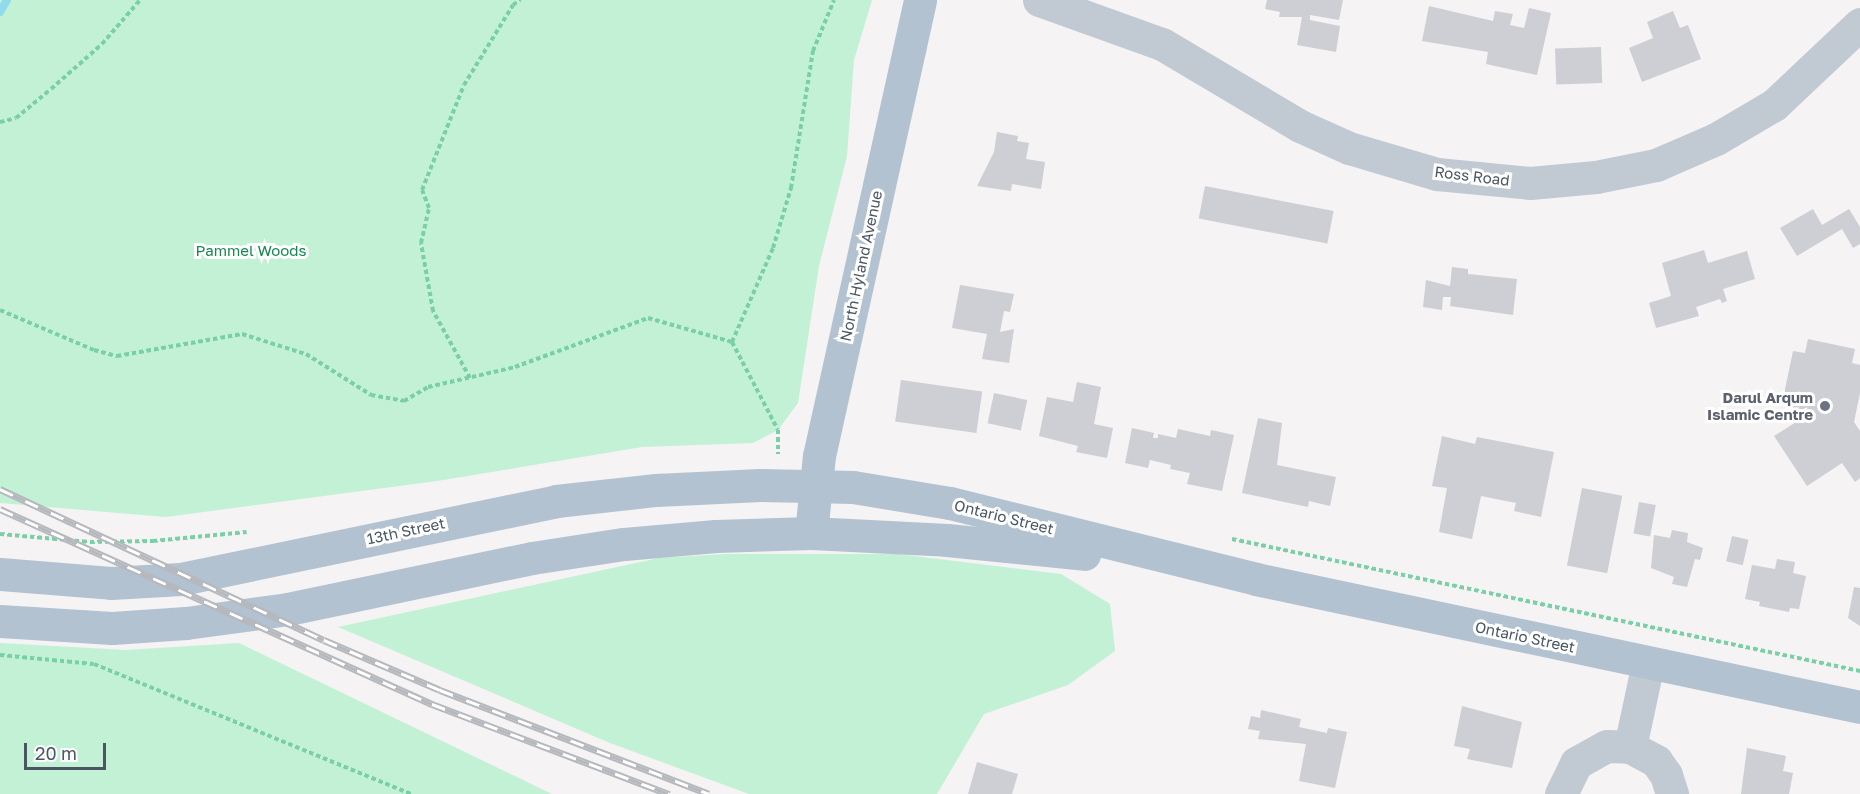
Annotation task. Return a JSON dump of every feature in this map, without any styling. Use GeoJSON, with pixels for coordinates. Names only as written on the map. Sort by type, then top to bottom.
{"type":"FeatureCollection","features":[{"type":"Feature","properties":{"kind":"main road","name":"North Hyland Avenue"},"geometry":{"type":"LineString","coordinates":[[811,533],[814,485],[920,0]]}},
{"type":"Feature","properties":{"kind":"main road","name":"Ontario Street"},"geometry":{"type":"LineString","coordinates":[[814,485],[867,488],[950,503],[1190,565],[1860,706]]}},
{"type":"Feature","properties":{"kind":"main road","name":"13th Street"},"geometry":{"type":"LineString","coordinates":[[0,574],[111,583],[181,579],[556,501],[656,490],[814,485]]}},
{"type":"Feature","properties":{"kind":"main road","name":"Ontario Street"},"geometry":{"type":"LineString","coordinates":[[811,533],[947,540],[1190,565]]}},
{"type":"Feature","properties":{"kind":"main road"},"geometry":{"type":"LineString","coordinates":[[0,621],[112,628],[186,623],[288,609],[532,558],[624,544],[811,533]]}},
{"type":"Feature","properties":{"kind":"street","name":"Ross Road"},"geometry":{"type":"LineString","coordinates":[[1039,0],[1162,44],[1300,126],[1349,148],[1437,174],[1530,183],[1596,177],[1656,165],[1716,139],[1774,105],[1860,24]]}},
{"type":"Feature","properties":{"kind":"street"},"geometry":{"type":"LineString","coordinates":[[1630,747],[1648,663]]}},
{"type":"Feature","properties":{"kind":"street"},"geometry":{"type":"LineString","coordinates":[[1561,794],[1566,777],[1590,752],[1607,746],[1630,747],[1656,761],[1666,775],[1672,794]]}},
{"type":"Feature","properties":{"kind":"path"},"geometry":{"type":"LineString","coordinates":[[0,122],[16,118],[51,89],[102,44],[140,0]]}},
{"type":"Feature","properties":{"kind":"path"},"geometry":{"type":"LineString","coordinates":[[470,378],[433,311],[421,243],[429,208],[422,190],[464,85],[513,5],[520,0]]}},
{"type":"Feature","properties":{"kind":"path"},"geometry":{"type":"LineString","coordinates":[[732,342],[773,248],[791,188],[813,51],[834,0]]}},
{"type":"Feature","properties":{"kind":"path"},"geometry":{"type":"LineString","coordinates":[[0,310],[94,350],[117,356],[242,334],[306,354],[372,395],[404,401],[428,387],[470,378],[565,351],[648,318],[732,342],[778,430],[778,454]]}},
{"type":"Feature","properties":{"kind":"path"},"geometry":{"type":"LineString","coordinates":[[1230,539],[1860,671]]}},
{"type":"Feature","properties":{"kind":"path"},"geometry":{"type":"LineString","coordinates":[[0,655],[94,664],[411,794]]}},
{"type":"Feature","properties":{"kind":"green space","name":"Pammel Woods"},"geometry":{"type":"Polygon","coordinates":[[[0,0],[872,0],[854,60],[847,156],[819,266],[798,403],[778,430],[753,443],[642,447],[437,481],[166,517],[0,503],[0,0]]]}},
{"type":"Feature","properties":{"kind":"green space"},"geometry":{"type":"Polygon","coordinates":[[[725,554],[898,554],[1061,574],[1110,604],[1115,651],[1068,685],[984,714],[937,794],[749,794],[610,743],[338,627],[659,558],[725,554]]]}},
{"type":"Feature","properties":{"kind":"green space"},"geometry":{"type":"Polygon","coordinates":[[[0,643],[126,650],[239,643],[552,794],[0,794],[0,643]]]}},
{"type":"Feature","properties":{"kind":"building"},"geometry":{"type":"Polygon","coordinates":[[[1267,0],[1343,0],[1339,20],[1310,15],[1310,20],[1340,26],[1336,52],[1297,45],[1302,17],[1279,17],[1280,12],[1265,9],[1267,0]]]}},
{"type":"Feature","properties":{"kind":"building"},"geometry":{"type":"Polygon","coordinates":[[[1429,6],[1493,21],[1495,11],[1513,14],[1510,25],[1524,28],[1529,8],[1551,13],[1537,75],[1486,64],[1488,52],[1422,41],[1429,6]]]}},
{"type":"Feature","properties":{"kind":"building"},"geometry":{"type":"Polygon","coordinates":[[[1673,11],[1680,28],[1688,25],[1701,59],[1642,82],[1629,48],[1653,38],[1647,22],[1673,11]]]}},
{"type":"Feature","properties":{"kind":"building"},"geometry":{"type":"Polygon","coordinates":[[[1601,47],[1602,83],[1556,85],[1555,49],[1601,47]]]}},
{"type":"Feature","properties":{"kind":"building"},"geometry":{"type":"Polygon","coordinates":[[[997,132],[1018,136],[1017,141],[1029,143],[1026,159],[1045,162],[1041,189],[1012,184],[1011,191],[977,186],[994,152],[997,132]]]}},
{"type":"Feature","properties":{"kind":"building"},"geometry":{"type":"Polygon","coordinates":[[[1205,186],[1334,211],[1327,243],[1199,218],[1205,186]]]}},
{"type":"Feature","properties":{"kind":"building"},"geometry":{"type":"Polygon","coordinates":[[[1813,209],[1822,225],[1849,209],[1860,227],[1860,244],[1853,248],[1842,229],[1797,256],[1780,228],[1813,209]]]}},
{"type":"Feature","properties":{"kind":"building"},"geometry":{"type":"Polygon","coordinates":[[[1704,250],[1708,263],[1747,251],[1755,279],[1723,289],[1727,301],[1722,303],[1720,299],[1696,307],[1699,316],[1656,328],[1649,303],[1671,296],[1662,263],[1704,250]]]}},
{"type":"Feature","properties":{"kind":"building"},"geometry":{"type":"Polygon","coordinates":[[[1452,267],[1468,269],[1468,274],[1517,279],[1513,315],[1450,306],[1451,297],[1443,297],[1442,310],[1423,307],[1426,280],[1450,286],[1452,267]]]}},
{"type":"Feature","properties":{"kind":"building"},"geometry":{"type":"Polygon","coordinates":[[[960,285],[1014,294],[1010,312],[1004,311],[1000,332],[1014,329],[1009,363],[982,359],[987,334],[952,328],[960,285]]]}},
{"type":"Feature","properties":{"kind":"building","name":"Darul Arqum Islamic Centre"},"geometry":{"type":"Polygon","coordinates":[[[1808,339],[1855,349],[1852,363],[1860,365],[1860,393],[1854,422],[1860,431],[1860,478],[1855,482],[1842,463],[1807,486],[1774,436],[1801,419],[1784,394],[1793,351],[1805,353],[1808,339]]]}},
{"type":"Feature","properties":{"kind":"building"},"geometry":{"type":"Polygon","coordinates":[[[901,380],[982,391],[976,433],[895,422],[901,380]]]}},
{"type":"Feature","properties":{"kind":"building"},"geometry":{"type":"Polygon","coordinates":[[[1077,382],[1101,387],[1094,424],[1113,428],[1107,458],[1076,452],[1078,446],[1039,436],[1047,397],[1073,402],[1077,382]]]}},
{"type":"Feature","properties":{"kind":"building"},"geometry":{"type":"Polygon","coordinates":[[[994,393],[1027,400],[1021,430],[988,423],[994,393]]]}},
{"type":"Feature","properties":{"kind":"building"},"geometry":{"type":"Polygon","coordinates":[[[1258,418],[1282,423],[1277,465],[1336,477],[1330,506],[1309,501],[1308,507],[1242,493],[1258,418]]]}},
{"type":"Feature","properties":{"kind":"building"},"geometry":{"type":"Polygon","coordinates":[[[1132,428],[1154,433],[1153,438],[1158,438],[1158,434],[1176,438],[1178,429],[1210,436],[1211,430],[1234,435],[1222,491],[1187,484],[1190,473],[1170,469],[1171,465],[1150,460],[1148,468],[1125,463],[1132,428]]]}},
{"type":"Feature","properties":{"kind":"building"},"geometry":{"type":"Polygon","coordinates":[[[1442,436],[1475,444],[1477,437],[1554,452],[1541,517],[1514,511],[1516,503],[1481,496],[1472,539],[1439,532],[1447,488],[1432,486],[1442,436]]]}},
{"type":"Feature","properties":{"kind":"building"},"geometry":{"type":"Polygon","coordinates":[[[1582,488],[1622,496],[1607,573],[1567,566],[1582,488]]]}},
{"type":"Feature","properties":{"kind":"building"},"geometry":{"type":"Polygon","coordinates":[[[1639,502],[1656,505],[1650,536],[1633,534],[1639,502]]]}},
{"type":"Feature","properties":{"kind":"building"},"geometry":{"type":"Polygon","coordinates":[[[1672,530],[1688,533],[1687,542],[1703,548],[1700,560],[1695,559],[1687,587],[1672,584],[1674,577],[1651,568],[1654,535],[1670,538],[1672,530]]]}},
{"type":"Feature","properties":{"kind":"building"},"geometry":{"type":"Polygon","coordinates":[[[1732,536],[1749,540],[1743,565],[1726,561],[1732,536]]]}},
{"type":"Feature","properties":{"kind":"building"},"geometry":{"type":"Polygon","coordinates":[[[1777,559],[1795,562],[1793,573],[1806,576],[1799,609],[1790,608],[1789,612],[1759,606],[1760,602],[1745,599],[1752,565],[1775,569],[1777,559]]]}},
{"type":"Feature","properties":{"kind":"building"},"geometry":{"type":"Polygon","coordinates":[[[1854,587],[1860,588],[1860,626],[1848,618],[1854,587]]]}},
{"type":"Feature","properties":{"kind":"building"},"geometry":{"type":"Polygon","coordinates":[[[1462,706],[1522,722],[1512,768],[1467,759],[1470,749],[1454,746],[1462,706]]]}},
{"type":"Feature","properties":{"kind":"building"},"geometry":{"type":"Polygon","coordinates":[[[1261,710],[1301,719],[1299,727],[1327,733],[1328,728],[1347,732],[1335,788],[1299,781],[1306,744],[1258,739],[1260,731],[1248,729],[1251,716],[1260,718],[1261,710]]]}},
{"type":"Feature","properties":{"kind":"building"},"geometry":{"type":"Polygon","coordinates":[[[1747,748],[1786,756],[1783,771],[1793,773],[1789,794],[1741,794],[1747,748]]]}},
{"type":"Feature","properties":{"kind":"building"},"geometry":{"type":"Polygon","coordinates":[[[977,762],[1018,774],[1012,794],[968,794],[977,762]]]}},
{"type":"Feature","properties":{"kind":"waterway"},"geometry":{"type":"LineString","coordinates":[[0,12],[7,0]]}},
{"type":"Feature","properties":{"kind":"railway"},"geometry":{"type":"LineString","coordinates":[[0,489],[324,640],[440,690],[709,794]]}},
{"type":"Feature","properties":{"kind":"railway"},"geometry":{"type":"LineString","coordinates":[[0,509],[432,704],[669,794]]}},
{"type":"Feature","properties":{"kind":"place","name":"Darul Arqum Islamic Centre"},"geometry":{"type":"Point","coordinates":[1825,406]}}]}
